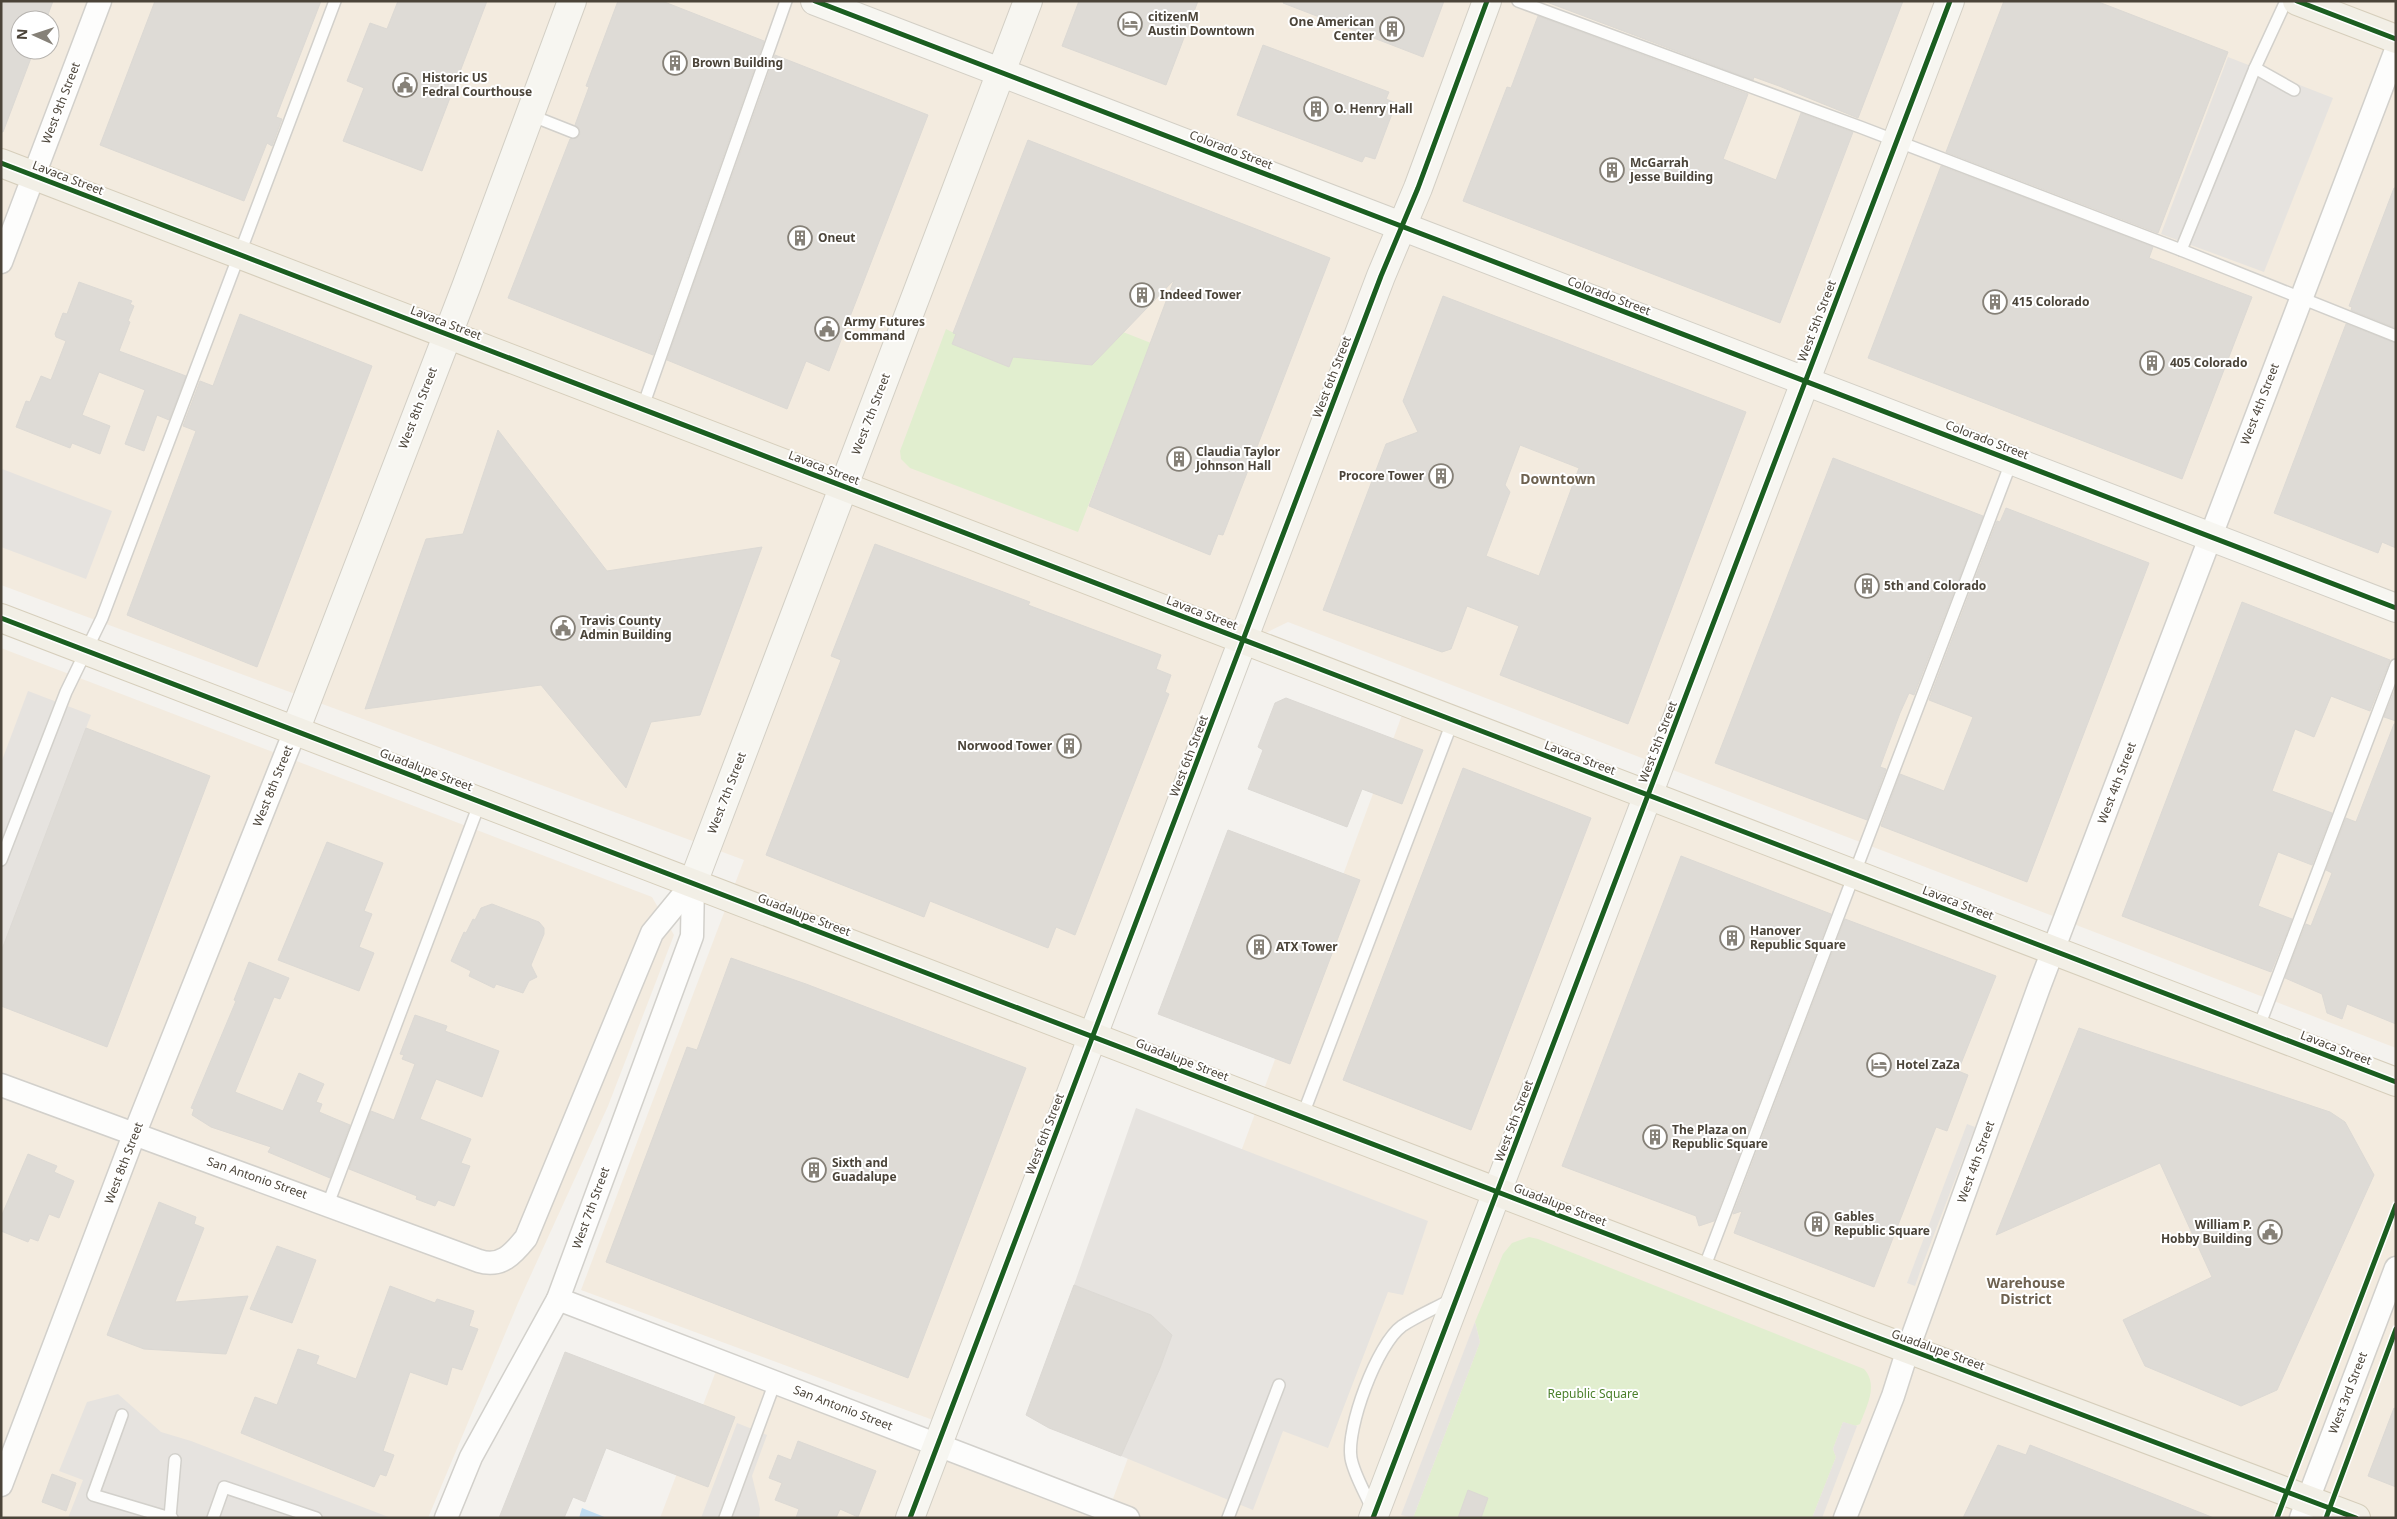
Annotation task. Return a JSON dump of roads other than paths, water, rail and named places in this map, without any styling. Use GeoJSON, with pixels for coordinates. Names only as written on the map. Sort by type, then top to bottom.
{"type":"FeatureCollection","features":[{"type":"Feature","properties":{"kind":"main road","name":"West 8th Street"},"geometry":{"type":"LineString","coordinates":[[295,731],[446,334],[466,287],[572,1]]}},
{"type":"Feature","properties":{"kind":"main road","name":"Colorado Street"},"geometry":{"type":"LineString","coordinates":[[815,1],[2396,608]]}},
{"type":"Feature","properties":{"kind":"main road","name":"West 7th Street"},"geometry":{"type":"LineString","coordinates":[[692,883],[1028,1]]}},
{"type":"Feature","properties":{"kind":"main road","name":"West 6th Street"},"geometry":{"type":"LineString","coordinates":[[910,1518],[1401,226],[1418,188],[1487,1]]}},
{"type":"Feature","properties":{"kind":"main road","name":"West 5th Street"},"geometry":{"type":"LineString","coordinates":[[1374,1516],[1950,1]]}},
{"type":"Feature","properties":{"kind":"main road"},"geometry":{"type":"LineString","coordinates":[[2297,1],[2396,39]]}},
{"type":"Feature","properties":{"kind":"main road","name":"Lavaca Street"},"geometry":{"type":"LineString","coordinates":[[1,163],[2396,1082]]}},
{"type":"Feature","properties":{"kind":"main road","name":"Guadalupe Street"},"geometry":{"type":"LineString","coordinates":[[1,618],[1908,1349],[2305,1509],[2356,1518]]}},
{"type":"Feature","properties":{"kind":"street","name":"West 9th Street"},"geometry":{"type":"LineString","coordinates":[[1,262],[100,1]]}},
{"type":"Feature","properties":{"kind":"street","name":"West 4th Street"},"geometry":{"type":"LineString","coordinates":[[1844,1518],[1893,1396],[1908,1349],[2053,950],[2396,50]]}},
{"type":"Feature","properties":{"kind":"street","name":"West 8th Street"},"geometry":{"type":"LineString","coordinates":[[1,1485],[134,1135],[295,731]]}},
{"type":"Feature","properties":{"kind":"street","name":"West 7th Street"},"geometry":{"type":"LineString","coordinates":[[512,1256],[526,1238],[652,933],[692,883]]}},
{"type":"Feature","properties":{"kind":"street","name":"West 7th Street"},"geometry":{"type":"LineString","coordinates":[[446,1518],[471,1457],[558,1299],[692,936],[692,883]]}},
{"type":"Feature","properties":{"kind":"street","name":"San Antonio Street"},"geometry":{"type":"LineString","coordinates":[[1,1085],[486,1263],[500,1262],[512,1256]]}},
{"type":"Feature","properties":{"kind":"street","name":"West 3rd Street"},"geometry":{"type":"LineString","coordinates":[[2305,1509],[2396,1268]]}},
{"type":"Feature","properties":{"kind":"street","name":"San Antonio Street"},"geometry":{"type":"LineString","coordinates":[[558,1299],[1128,1518]]}},
{"type":"Feature","properties":{"kind":"lane"},"geometry":{"type":"LineString","coordinates":[[1,860],[84,651],[102,618],[335,1]]}},
{"type":"Feature","properties":{"kind":"lane"},"geometry":{"type":"LineString","coordinates":[[642,409],[786,1]]}},
{"type":"Feature","properties":{"kind":"lane"},"geometry":{"type":"LineString","coordinates":[[1518,1],[1896,141],[2181,250],[2396,336]]}},
{"type":"Feature","properties":{"kind":"lane"},"geometry":{"type":"LineString","coordinates":[[2181,250],[2256,68],[2286,1]]}},
{"type":"Feature","properties":{"kind":"lane"},"geometry":{"type":"LineString","coordinates":[[2256,68],[2294,90]]}},
{"type":"Feature","properties":{"kind":"lane"},"geometry":{"type":"LineString","coordinates":[[529,114],[573,132]]}},
{"type":"Feature","properties":{"kind":"lane"},"geometry":{"type":"LineString","coordinates":[[1703,1271],[2012,460]]}},
{"type":"Feature","properties":{"kind":"lane"},"geometry":{"type":"LineString","coordinates":[[2258,1029],[2396,665]]}},
{"type":"Feature","properties":{"kind":"lane"},"geometry":{"type":"LineString","coordinates":[[1302,1117],[1454,720]]}},
{"type":"Feature","properties":{"kind":"lane"},"geometry":{"type":"LineString","coordinates":[[328,1204],[480,802]]}},
{"type":"Feature","properties":{"kind":"lane"},"geometry":{"type":"LineString","coordinates":[[1374,1516],[1351,1460],[1350,1443],[1354,1422],[1377,1361],[1391,1337],[1401,1327],[1457,1297]]}},
{"type":"Feature","properties":{"kind":"lane"},"geometry":{"type":"LineString","coordinates":[[725,1518],[775,1382]]}},
{"type":"Feature","properties":{"kind":"lane"},"geometry":{"type":"LineString","coordinates":[[1228,1518],[1279,1385]]}},
{"type":"Feature","properties":{"kind":"lane"},"geometry":{"type":"LineString","coordinates":[[122,1415],[93,1496],[170,1518],[176,1460]]}},
{"type":"Feature","properties":{"kind":"lane"},"geometry":{"type":"LineString","coordinates":[[213,1518],[224,1487],[316,1518]]}},
{"type":"Feature","properties":{"kind":"water"},"geometry":{"type":"Polygon","coordinates":[[[582,1508],[607,1518],[579,1518],[582,1508]]]}},
{"type":"Feature","properties":{"kind":"place","name":"citizenM Austin Downtown"},"geometry":{"type":"Point","coordinates":[1130,24]}},
{"type":"Feature","properties":{"kind":"place","name":"One American Center"},"geometry":{"type":"Point","coordinates":[1392,29]}},
{"type":"Feature","properties":{"kind":"place","name":"Brown Building"},"geometry":{"type":"Point","coordinates":[675,63]}},
{"type":"Feature","properties":{"kind":"place","name":"Historic US Fedral Courthouse"},"geometry":{"type":"Point","coordinates":[405,85]}},
{"type":"Feature","properties":{"kind":"place","name":"O. Henry Hall"},"geometry":{"type":"Point","coordinates":[1316,109]}},
{"type":"Feature","properties":{"kind":"place","name":"McGarrah Jesse Building"},"geometry":{"type":"Point","coordinates":[1612,170]}},
{"type":"Feature","properties":{"kind":"place","name":"Oneut"},"geometry":{"type":"Point","coordinates":[800,238]}},
{"type":"Feature","properties":{"kind":"place","name":"Indeed Tower"},"geometry":{"type":"Point","coordinates":[1142,295]}},
{"type":"Feature","properties":{"kind":"place","name":"415 Colorado"},"geometry":{"type":"Point","coordinates":[1995,302]}},
{"type":"Feature","properties":{"kind":"place","name":"Army Futures Command"},"geometry":{"type":"Point","coordinates":[827,329]}},
{"type":"Feature","properties":{"kind":"place","name":"405 Colorado"},"geometry":{"type":"Point","coordinates":[2152,363]}},
{"type":"Feature","properties":{"kind":"place","name":"Claudia Taylor Johnson Hall"},"geometry":{"type":"Point","coordinates":[1179,459]}},
{"type":"Feature","properties":{"kind":"place","name":"Procore Tower"},"geometry":{"type":"Point","coordinates":[1441,476]}},
{"type":"Feature","properties":{"kind":"place","name":"5th and Colorado"},"geometry":{"type":"Point","coordinates":[1867,586]}},
{"type":"Feature","properties":{"kind":"place","name":"Travis County Admin Building"},"geometry":{"type":"Point","coordinates":[563,628]}},
{"type":"Feature","properties":{"kind":"place","name":"Norwood Tower"},"geometry":{"type":"Point","coordinates":[1069,746]}},
{"type":"Feature","properties":{"kind":"place","name":"Hanover Republic Square"},"geometry":{"type":"Point","coordinates":[1732,938]}},
{"type":"Feature","properties":{"kind":"place","name":"ATX Tower"},"geometry":{"type":"Point","coordinates":[1259,947]}},
{"type":"Feature","properties":{"kind":"place","name":"Hotel ZaZa"},"geometry":{"type":"Point","coordinates":[1879,1065]}},
{"type":"Feature","properties":{"kind":"place","name":"The Plaza on Republic Square"},"geometry":{"type":"Point","coordinates":[1655,1137]}},
{"type":"Feature","properties":{"kind":"place","name":"Sixth and Guadalupe"},"geometry":{"type":"Point","coordinates":[814,1170]}},
{"type":"Feature","properties":{"kind":"place","name":"Gables Republic Square"},"geometry":{"type":"Point","coordinates":[1817,1224]}},
{"type":"Feature","properties":{"kind":"place","name":"William P. Hobby Building"},"geometry":{"type":"Point","coordinates":[2270,1232]}},
{"type":"Feature","properties":{"kind":"district","name":"Downtown"},"geometry":{"type":"Point","coordinates":[1558,479]}},
{"type":"Feature","properties":{"kind":"district","name":"Warehouse District"},"geometry":{"type":"Point","coordinates":[2026,1292]}},
{"type":"Feature","properties":{"kind":"park label","name":"Republic Square"},"geometry":{"type":"Point","coordinates":[1593,1394]}}]}
